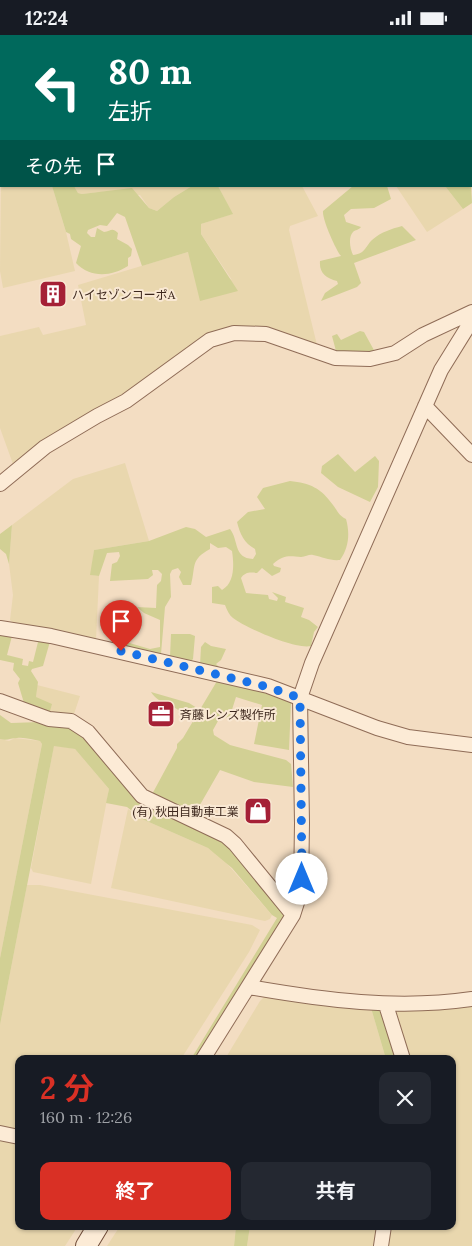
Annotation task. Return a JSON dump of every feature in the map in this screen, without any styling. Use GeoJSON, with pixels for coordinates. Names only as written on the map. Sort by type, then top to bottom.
{"type":"FeatureCollection","features":[{"type":"Feature","properties":{"kind":"street"},"geometry":{"type":"LineString","coordinates":[[0,483],[45,447],[126,401],[210,340],[234,333],[266,334],[335,358],[370,359],[395,353],[424,335],[472,312]]}},
{"type":"Feature","properties":{"kind":"street"},"geometry":{"type":"LineString","coordinates":[[206,1055],[293,915],[302,879],[300,698],[312,663],[441,369],[472,320]]}},
{"type":"Feature","properties":{"kind":"street"},"geometry":{"type":"LineString","coordinates":[[425,406],[472,455]]}},
{"type":"Feature","properties":{"kind":"street"},"geometry":{"type":"LineString","coordinates":[[0,628],[51,635],[268,687],[377,728],[408,737],[472,745]]}},
{"type":"Feature","properties":{"kind":"street"},"geometry":{"type":"LineString","coordinates":[[0,701],[30,713],[79,725],[88,732],[142,796],[226,837],[235,844],[293,915]]}},
{"type":"Feature","properties":{"kind":"street"},"geometry":{"type":"LineString","coordinates":[[249,987],[386,1005],[425,1004],[472,999]]}},
{"type":"Feature","properties":{"kind":"street"},"geometry":{"type":"LineString","coordinates":[[386,1005],[402,1055]]}},
{"type":"Feature","properties":{"kind":"street"},"geometry":{"type":"LineString","coordinates":[[0,1133],[15,1136]]}},
{"type":"Feature","properties":{"kind":"street"},"geometry":{"type":"LineString","coordinates":[[86,1246],[96,1230]]}},
{"type":"Feature","properties":{"kind":"street"},"geometry":{"type":"LineString","coordinates":[[381,1246],[383,1230]]}},
{"type":"Feature","properties":{"kind":"shaded area"},"geometry":{"type":"Polygon","coordinates":[[[1,187],[52,187],[75,271],[3,288],[0,271],[1,187]]]}},
{"type":"Feature","properties":{"kind":"shaded area"},"geometry":{"type":"Polygon","coordinates":[[[52,187],[75,187],[78,193],[82,194],[132,188],[149,208],[157,211],[190,187],[219,187],[233,214],[201,224],[201,234],[238,291],[200,301],[188,252],[142,266],[125,217],[117,213],[107,226],[100,225],[88,230],[87,233],[91,237],[95,237],[97,228],[104,232],[114,230],[118,233],[117,239],[132,249],[131,256],[128,258],[128,266],[121,270],[101,274],[82,268],[76,263],[81,246],[71,239],[70,234],[66,232],[52,187]]]}},
{"type":"Feature","properties":{"kind":"shaded area"},"geometry":{"type":"Polygon","coordinates":[[[75,187],[190,187],[157,211],[149,208],[140,195],[100,192],[78,193],[75,187]]]}},
{"type":"Feature","properties":{"kind":"shaded area"},"geometry":{"type":"Polygon","coordinates":[[[218,187],[303,187],[318,216],[290,226],[289,230],[317,345],[232,329],[63,430],[13,464],[0,428],[0,336],[39,327],[43,335],[86,325],[78,285],[188,252],[232,280],[201,234],[201,224],[232,214],[218,187]]]}},
{"type":"Feature","properties":{"kind":"shaded area"},"geometry":{"type":"Polygon","coordinates":[[[352,187],[387,187],[391,199],[374,208],[351,209],[344,215],[346,222],[361,227],[353,232],[350,237],[353,255],[362,252],[379,235],[402,226],[416,240],[354,263],[361,283],[357,287],[321,301],[325,293],[338,284],[337,281],[322,272],[320,261],[341,256],[330,234],[323,211],[352,187]]]}},
{"type":"Feature","properties":{"kind":"shaded area"},"geometry":{"type":"Polygon","coordinates":[[[397,187],[446,187],[463,209],[427,232],[397,187]]]}},
{"type":"Feature","properties":{"kind":"shaded area"},"geometry":{"type":"Polygon","coordinates":[[[446,187],[471,187],[472,203],[463,209],[446,187]]]}},
{"type":"Feature","properties":{"kind":"shaded area"},"geometry":{"type":"Polygon","coordinates":[[[360,331],[364,332],[375,352],[365,354],[336,351],[332,336],[337,334],[341,340],[360,331]]]}},
{"type":"Feature","properties":{"kind":"shaded area"},"geometry":{"type":"Polygon","coordinates":[[[338,454],[355,472],[375,456],[379,461],[378,487],[370,502],[338,487],[321,473],[322,466],[338,454]]]}},
{"type":"Feature","properties":{"kind":"shaded area"},"geometry":{"type":"Polygon","coordinates":[[[125,463],[149,541],[94,550],[91,575],[99,576],[96,640],[64,631],[15,624],[10,620],[13,595],[9,564],[12,525],[73,479],[125,463]]]}},
{"type":"Feature","properties":{"kind":"shaded area"},"geometry":{"type":"Polygon","coordinates":[[[290,481],[303,483],[319,490],[329,499],[340,515],[346,519],[348,540],[343,555],[340,560],[312,555],[286,557],[273,564],[281,568],[280,572],[272,576],[262,568],[257,573],[248,573],[241,578],[246,593],[268,595],[269,599],[277,601],[278,598],[272,592],[286,597],[285,602],[304,608],[301,617],[318,627],[314,632],[311,646],[294,645],[259,632],[233,618],[225,605],[212,603],[212,587],[218,586],[222,590],[226,587],[233,573],[233,562],[232,551],[226,547],[218,548],[210,543],[210,549],[199,557],[195,564],[191,585],[183,585],[179,577],[181,572],[178,568],[172,570],[170,574],[171,597],[165,607],[161,654],[158,657],[127,647],[126,642],[150,649],[160,647],[160,620],[144,613],[137,607],[156,608],[157,585],[161,581],[162,574],[158,570],[152,570],[153,575],[148,579],[110,581],[112,564],[117,562],[120,556],[119,552],[107,553],[99,576],[90,575],[94,550],[149,541],[186,527],[195,529],[206,537],[230,529],[239,552],[247,558],[253,559],[256,554],[255,549],[243,538],[237,522],[248,512],[265,509],[257,497],[263,488],[290,481]]]}},
{"type":"Feature","properties":{"kind":"shaded area"},"geometry":{"type":"Polygon","coordinates":[[[12,525],[9,564],[6,554],[0,549],[0,534],[12,525]]]}},
{"type":"Feature","properties":{"kind":"shaded area"},"geometry":{"type":"Polygon","coordinates":[[[0,630],[51,638],[43,666],[31,671],[38,682],[36,697],[52,704],[50,711],[47,713],[24,703],[18,683],[20,679],[13,670],[14,663],[0,660],[0,630]],[[12,636],[7,655],[23,659],[22,665],[28,666],[29,661],[33,662],[38,642],[12,636]]]}},
{"type":"Feature","properties":{"kind":"shaded area"},"geometry":{"type":"Polygon","coordinates":[[[171,634],[190,634],[195,636],[193,659],[190,662],[170,657],[171,634]]]}},
{"type":"Feature","properties":{"kind":"shaded area"},"geometry":{"type":"Polygon","coordinates":[[[205,642],[211,646],[226,649],[221,660],[216,664],[220,668],[200,665],[201,647],[205,642]]]}},
{"type":"Feature","properties":{"kind":"shaded area"},"geometry":{"type":"Polygon","coordinates":[[[217,681],[258,689],[291,702],[289,750],[254,744],[262,705],[236,697],[230,716],[218,721],[213,730],[214,735],[230,745],[286,760],[291,764],[293,787],[254,782],[220,770],[193,817],[150,798],[177,748],[177,744],[183,738],[217,681]]]}},
{"type":"Feature","properties":{"kind":"shaded area"},"geometry":{"type":"Polygon","coordinates":[[[37,685],[80,696],[73,717],[43,713],[36,697],[37,685]]]}},
{"type":"Feature","properties":{"kind":"shaded area"},"geometry":{"type":"Polygon","coordinates":[[[151,692],[189,703],[197,708],[192,715],[184,715],[158,700],[151,692]]]}},
{"type":"Feature","properties":{"kind":"shaded area"},"geometry":{"type":"Polygon","coordinates":[[[0,715],[11,723],[41,722],[80,730],[130,789],[227,844],[287,914],[199,1055],[193,1055],[277,918],[272,915],[232,868],[208,848],[142,819],[127,807],[106,803],[109,789],[75,749],[54,746],[0,1025],[0,958],[42,744],[40,741],[26,738],[0,739],[0,715]]]}},
{"type":"Feature","properties":{"kind":"shaded area"},"geometry":{"type":"Polygon","coordinates":[[[15,738],[40,741],[42,744],[0,958],[0,739],[9,741],[15,738]]]}},
{"type":"Feature","properties":{"kind":"shaded area"},"geometry":{"type":"Polygon","coordinates":[[[54,745],[75,749],[109,789],[91,884],[33,872],[31,868],[54,745]]]}},
{"type":"Feature","properties":{"kind":"shaded area"},"geometry":{"type":"Polygon","coordinates":[[[128,809],[142,819],[208,848],[222,858],[272,915],[270,919],[265,921],[111,888],[128,809]]]}},
{"type":"Feature","properties":{"kind":"shaded area"},"geometry":{"type":"Polygon","coordinates":[[[27,885],[40,885],[252,925],[260,930],[249,952],[184,1055],[15,1055],[15,1129],[0,1126],[0,1025],[27,885]]]}},
{"type":"Feature","properties":{"kind":"shaded area"},"geometry":{"type":"Polygon","coordinates":[[[265,996],[371,1008],[385,1055],[227,1055],[260,1001],[265,996]]]}},
{"type":"Feature","properties":{"kind":"shaded area"},"geometry":{"type":"Polygon","coordinates":[[[472,1003],[472,1246],[385,1246],[388,1230],[456,1230],[456,1055],[409,1055],[395,1015],[398,1011],[472,1003]]]}},
{"type":"Feature","properties":{"kind":"shaded area"},"geometry":{"type":"Polygon","coordinates":[[[371,1008],[383,1010],[397,1055],[385,1055],[371,1008]]]}},
{"type":"Feature","properties":{"kind":"shaded area"},"geometry":{"type":"Polygon","coordinates":[[[0,1138],[15,1141],[15,1230],[75,1230],[65,1246],[0,1246],[0,1138]]]}},
{"type":"Feature","properties":{"kind":"shaded area"},"geometry":{"type":"Polygon","coordinates":[[[117,1230],[236,1230],[234,1246],[107,1246],[117,1230]]]}},
{"type":"Feature","properties":{"kind":"shaded area"},"geometry":{"type":"Polygon","coordinates":[[[236,1230],[249,1230],[247,1246],[234,1246],[236,1230]]]}},
{"type":"Feature","properties":{"kind":"shaded area"},"geometry":{"type":"Polygon","coordinates":[[[249,1230],[378,1230],[375,1246],[247,1246],[249,1230]]]}},
{"type":"Feature","properties":{"kind":"place","name":"ハイセゾンコーポA"},"geometry":{"type":"Point","coordinates":[53,294]}},
{"type":"Feature","properties":{"kind":"place","name":"斉藤レンズ製作所"},"geometry":{"type":"Point","coordinates":[161,714]}},
{"type":"Feature","properties":{"kind":"place","name":"(有) 秋田自動車工業"},"geometry":{"type":"Point","coordinates":[258,811]}},
{"type":"Feature","properties":{"kind":"route"},"geometry":{"type":"LineString","coordinates":[[121,651],[268,687],[300,698],[302,879]]}}]}
